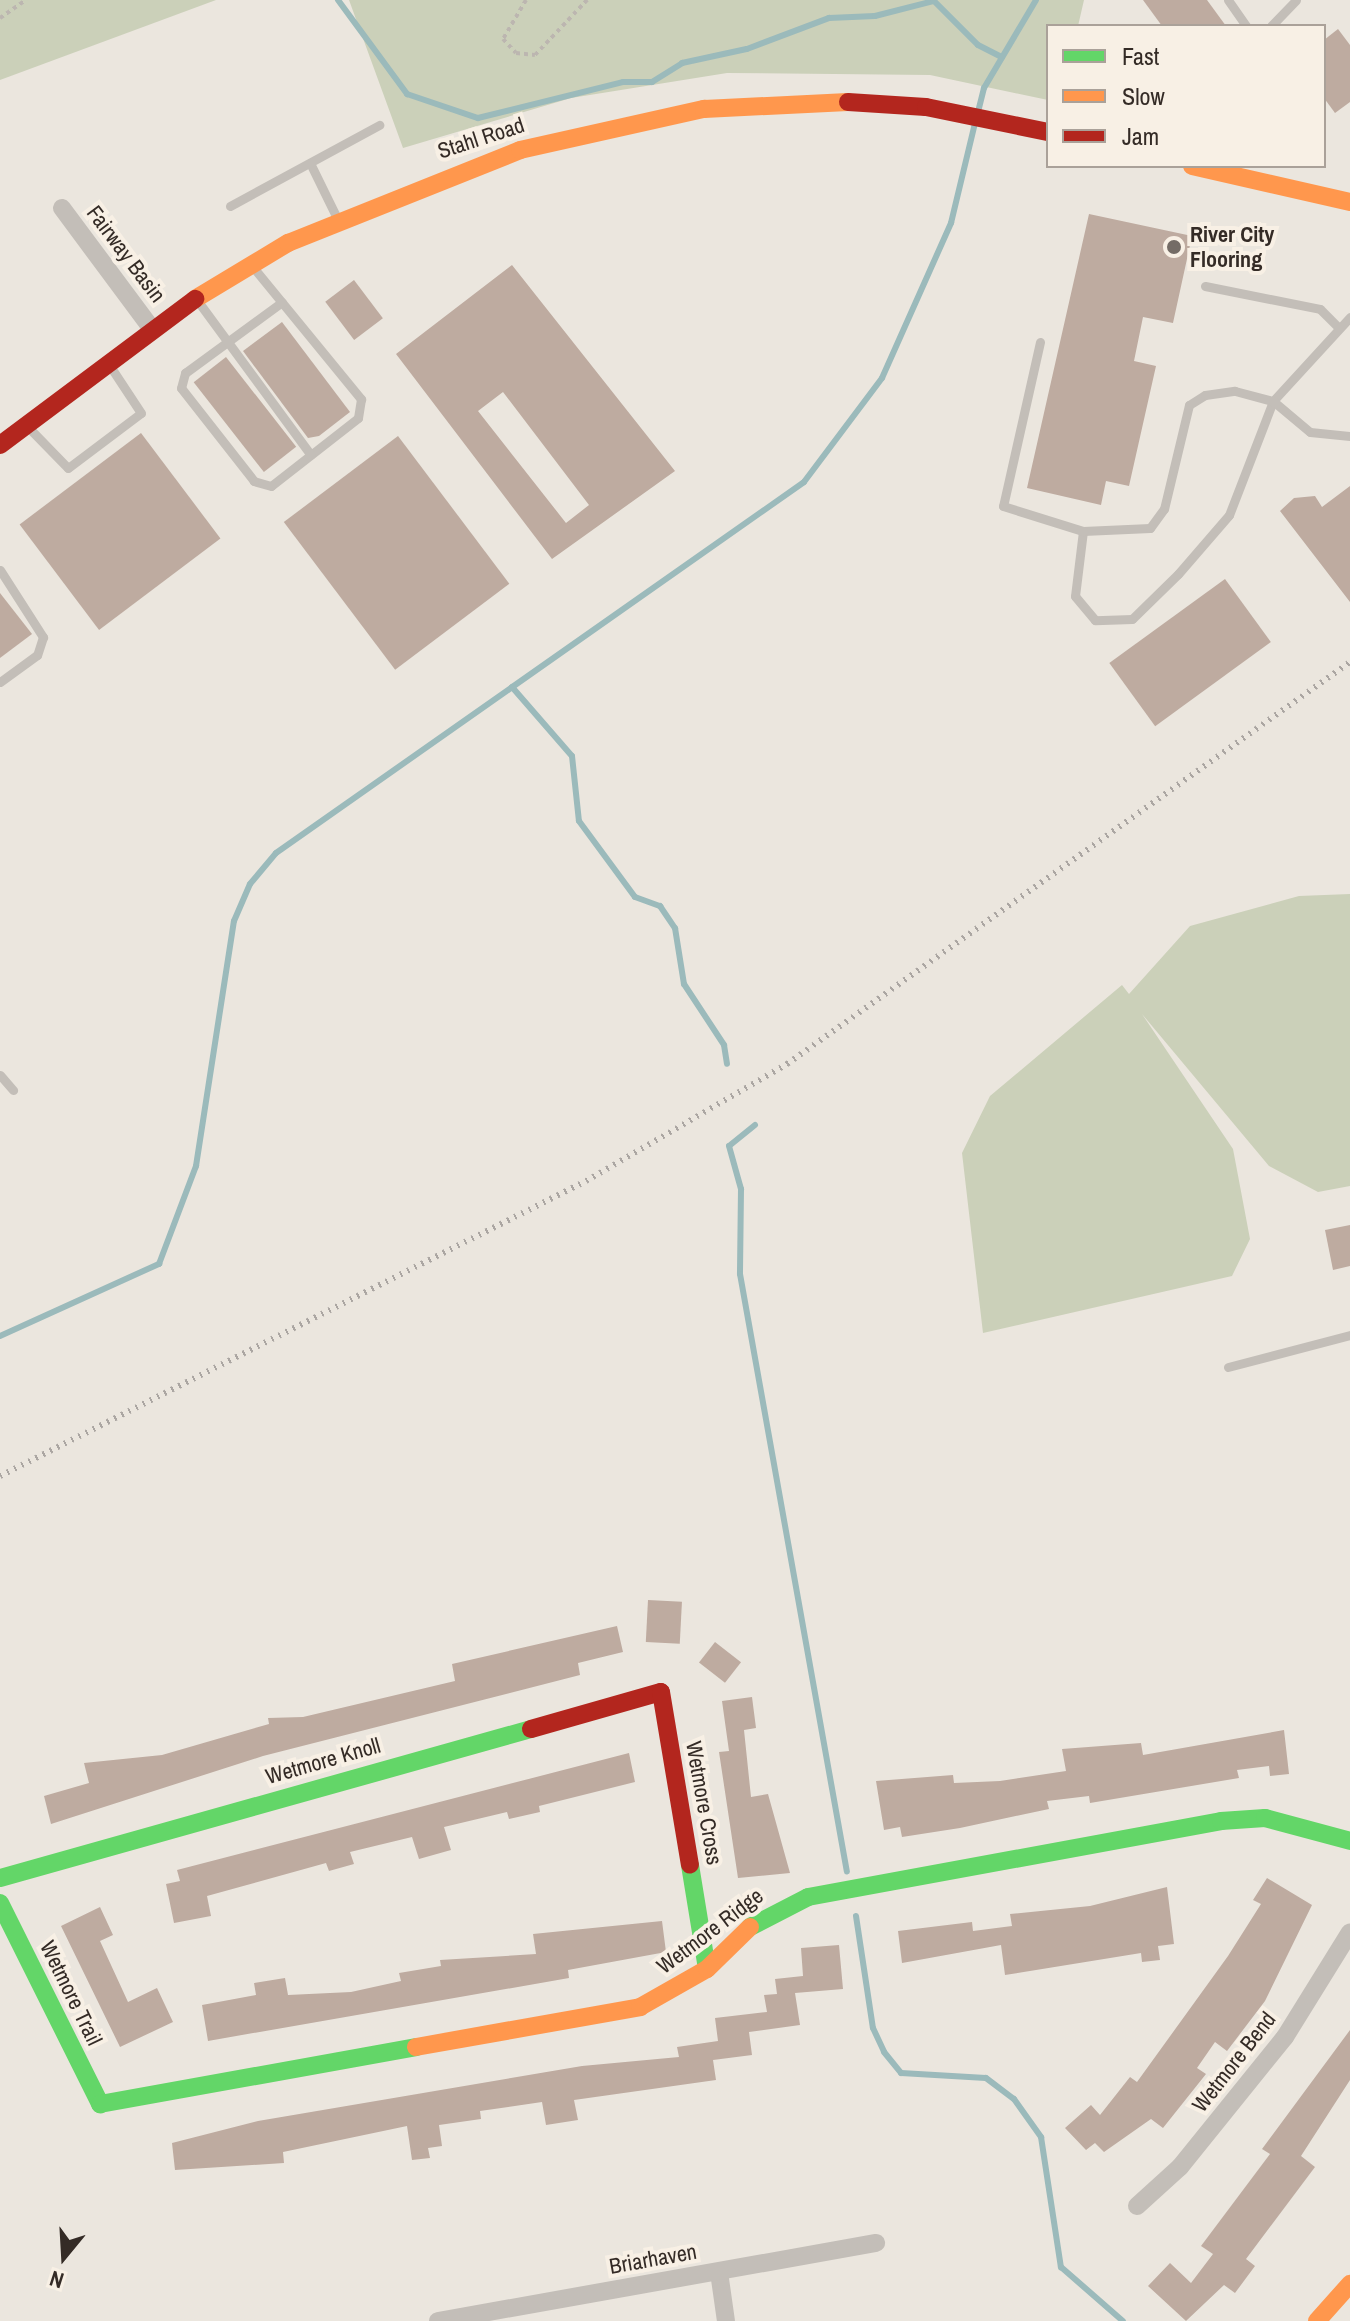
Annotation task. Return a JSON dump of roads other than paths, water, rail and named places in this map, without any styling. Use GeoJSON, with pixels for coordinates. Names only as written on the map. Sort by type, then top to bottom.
{"type":"FeatureCollection","features":[{"type":"Feature","properties":{"kind":"street","name":"Stahl Road"},"geometry":{"type":"LineString","coordinates":[[0,445],[152,329],[251,264],[337,218],[520,150],[629,122],[811,99],[926,107],[1046,132]]}},
{"type":"Feature","properties":{"kind":"street"},"geometry":{"type":"LineString","coordinates":[[1212,168],[1350,202]]}},
{"type":"Feature","properties":{"kind":"street","name":"Fairway Basin"},"geometry":{"type":"LineString","coordinates":[[62,208],[152,329]]}},
{"type":"Feature","properties":{"kind":"street","name":"Wetmore Knoll"},"geometry":{"type":"LineString","coordinates":[[0,1878],[661,1692]]}},
{"type":"Feature","properties":{"kind":"street","name":"Wetmore Cross"},"geometry":{"type":"LineString","coordinates":[[661,1692],[707,1969]]}},
{"type":"Feature","properties":{"kind":"street","name":"Wetmore Ridge"},"geometry":{"type":"LineString","coordinates":[[100,2104],[617,2013],[707,1969],[760,1917],[808,1897],[1221,1821],[1265,1818],[1350,1841]]}},
{"type":"Feature","properties":{"kind":"street","name":"Wetmore Trail"},"geometry":{"type":"LineString","coordinates":[[0,1903],[100,2104]]}},
{"type":"Feature","properties":{"kind":"street","name":"Wetmore Bend"},"geometry":{"type":"LineString","coordinates":[[1137,2206],[1180,2167],[1285,2037],[1350,1932]]}},
{"type":"Feature","properties":{"kind":"street","name":"Briarhaven"},"geometry":{"type":"LineString","coordinates":[[438,2321],[876,2243]]}},
{"type":"Feature","properties":{"kind":"street"},"geometry":{"type":"LineString","coordinates":[[719,2272],[726,2321]]}},
{"type":"Feature","properties":{"kind":"street"},"geometry":{"type":"LineString","coordinates":[[1317,2321],[1350,2284]]}},
{"type":"Feature","properties":{"kind":"lane"},"geometry":{"type":"LineString","coordinates":[[1228,0],[1245,24]]}},
{"type":"Feature","properties":{"kind":"lane"},"geometry":{"type":"LineString","coordinates":[[1273,24],[1296,0]]}},
{"type":"Feature","properties":{"kind":"lane"},"geometry":{"type":"LineString","coordinates":[[230,206],[379,125]]}},
{"type":"Feature","properties":{"kind":"lane"},"geometry":{"type":"LineString","coordinates":[[310,163],[337,218]]}},
{"type":"Feature","properties":{"kind":"lane"},"geometry":{"type":"LineString","coordinates":[[251,264],[282,302],[361,399],[358,418],[271,486],[254,481],[181,388],[185,373],[282,302]]}},
{"type":"Feature","properties":{"kind":"lane"},"geometry":{"type":"LineString","coordinates":[[1205,286],[1320,309],[1339,328]]}},
{"type":"Feature","properties":{"kind":"lane"},"geometry":{"type":"LineString","coordinates":[[196,298],[226,344],[311,455]]}},
{"type":"Feature","properties":{"kind":"lane"},"geometry":{"type":"LineString","coordinates":[[1083,531],[1075,596],[1095,620],[1132,619],[1229,515],[1273,401],[1350,317]]}},
{"type":"Feature","properties":{"kind":"lane"},"geometry":{"type":"LineString","coordinates":[[1040,342],[1003,506],[1083,531],[1150,528],[1164,509],[1189,405],[1235,391],[1273,401],[1310,432],[1350,436]]}},
{"type":"Feature","properties":{"kind":"lane"},"geometry":{"type":"LineString","coordinates":[[26,425],[68,468],[141,413],[108,363]]}},
{"type":"Feature","properties":{"kind":"lane"},"geometry":{"type":"LineString","coordinates":[[0,570],[43,637],[37,655],[0,682]]}},
{"type":"Feature","properties":{"kind":"lane"},"geometry":{"type":"LineString","coordinates":[[0,1075],[13,1090]]}},
{"type":"Feature","properties":{"kind":"lane"},"geometry":{"type":"LineString","coordinates":[[1228,1367],[1350,1335]]}},
{"type":"Feature","properties":{"kind":"waterway"},"geometry":{"type":"LineString","coordinates":[[338,0],[407,94],[478,118],[623,82],[652,82],[682,63],[747,49],[829,18],[875,16],[934,1],[978,45],[1002,57]]}},
{"type":"Feature","properties":{"kind":"waterway"},"geometry":{"type":"LineString","coordinates":[[978,112],[984,88],[1036,0]]}},
{"type":"Feature","properties":{"kind":"waterway"},"geometry":{"type":"LineString","coordinates":[[0,1336],[159,1264],[196,1166],[234,921],[250,884],[276,853],[804,482],[882,378],[951,223],[975,123]]}},
{"type":"Feature","properties":{"kind":"waterway"},"geometry":{"type":"LineString","coordinates":[[512,687],[572,756],[579,821],[635,897],[660,906],[675,928],[684,984],[724,1045],[727,1064]]}},
{"type":"Feature","properties":{"kind":"waterway"},"geometry":{"type":"LineString","coordinates":[[755,1125],[729,1146],[741,1189],[740,1274],[847,1872]]}},
{"type":"Feature","properties":{"kind":"waterway"},"geometry":{"type":"LineString","coordinates":[[856,1916],[873,2028],[884,2052],[901,2073],[986,2078],[1014,2099],[1041,2137],[1061,2267],[1123,2321]]}},
{"type":"Feature","properties":{"kind":"railway"},"geometry":{"type":"LineString","coordinates":[[0,1476],[586,1181],[787,1064],[1350,662]]}},
{"type":"Feature","properties":{"kind":"place","name":"River City Flooring"},"geometry":{"type":"Point","coordinates":[1174,247]}}]}
